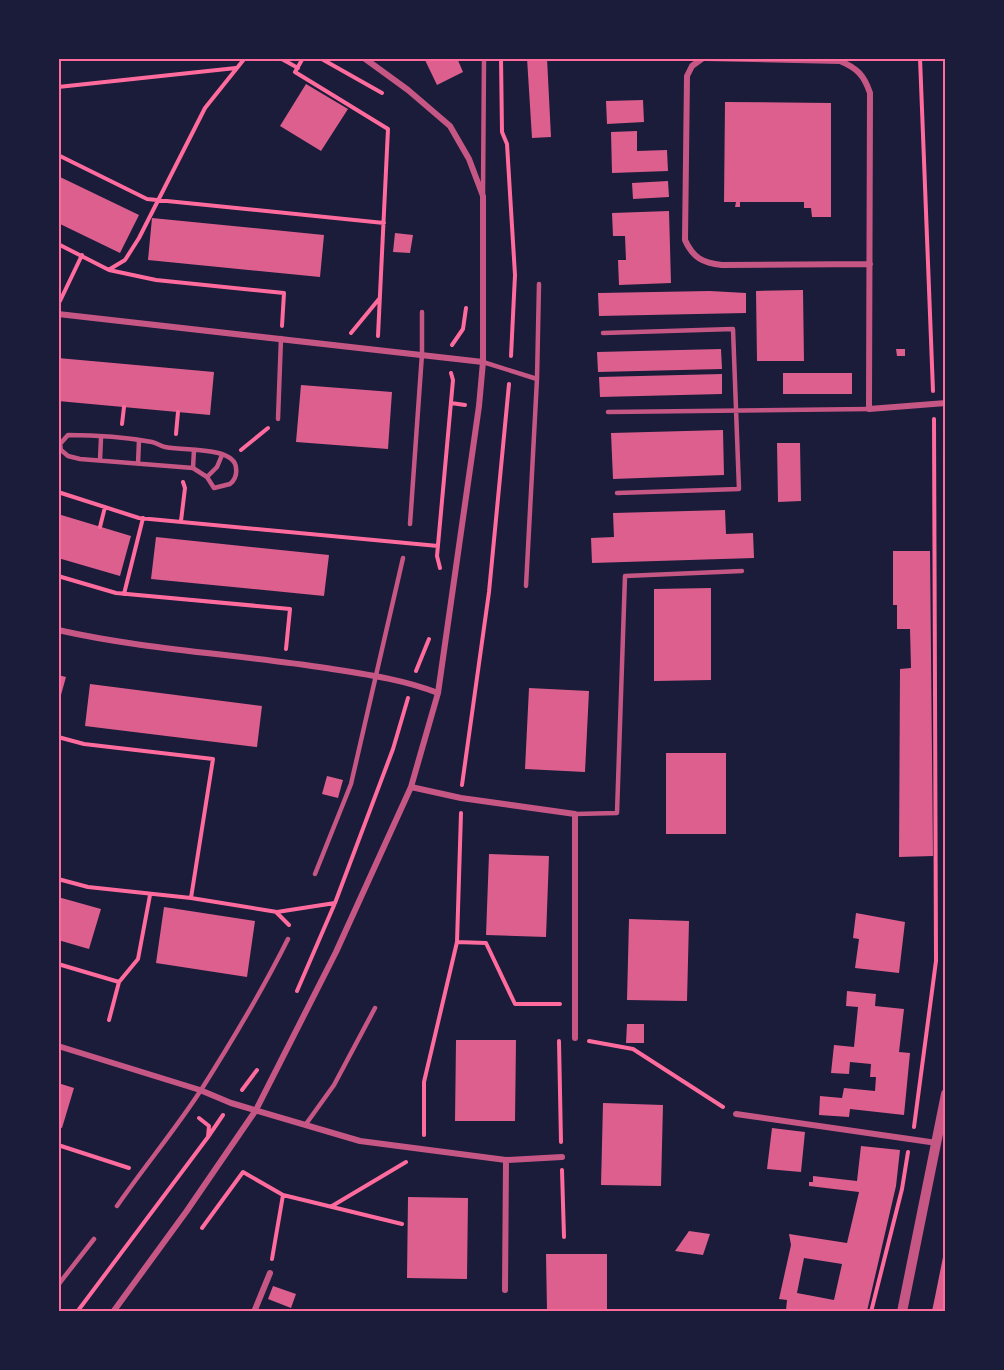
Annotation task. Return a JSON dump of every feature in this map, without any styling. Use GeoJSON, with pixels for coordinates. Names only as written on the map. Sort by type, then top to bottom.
{"type":"FeatureCollection","features":[{"type":"Feature","properties":{"kind":"street"},"geometry":{"type":"LineString","coordinates":[[113,1311],[186,1212],[256,1110],[336,952],[411,786],[438,693],[460,548],[483,362],[483,196],[469,159],[450,126],[408,90],[364,58]]}},
{"type":"Feature","properties":{"kind":"street"},"geometry":{"type":"LineString","coordinates":[[870,264],[722,265],[705,263],[689,250],[685,240],[687,76],[692,66],[704,58],[840,61],[855,68],[865,78],[870,93],[870,264],[869,409],[945,404]]}},
{"type":"Feature","properties":{"kind":"street"},"geometry":{"type":"LineString","coordinates":[[58,314],[377,352],[423,354],[483,362]]}},
{"type":"Feature","properties":{"kind":"street"},"geometry":{"type":"LineString","coordinates":[[58,630],[94,638],[377,676],[411,683],[438,693]]}},
{"type":"Feature","properties":{"kind":"street"},"geometry":{"type":"LineString","coordinates":[[411,786],[461,798],[575,814],[575,1038]]}},
{"type":"Feature","properties":{"kind":"street"},"geometry":{"type":"LineString","coordinates":[[58,1046],[200,1090],[231,1103],[360,1141],[424,1152],[506,1160],[562,1157]]}},
{"type":"Feature","properties":{"kind":"street"},"geometry":{"type":"LineString","coordinates":[[902,1311],[941,1144],[945,1094]]}},
{"type":"Feature","properties":{"kind":"street"},"geometry":{"type":"LineString","coordinates":[[735,1114],[941,1144]]}},
{"type":"Feature","properties":{"kind":"street"},"geometry":{"type":"LineString","coordinates":[[504,1290],[506,1160]]}},
{"type":"Feature","properties":{"kind":"street"},"geometry":{"type":"LineString","coordinates":[[254,1311],[270,1273]]}},
{"type":"Feature","properties":{"kind":"lane"},"geometry":{"type":"LineString","coordinates":[[483,196],[484,58]]}},
{"type":"Feature","properties":{"kind":"lane"},"geometry":{"type":"LineString","coordinates":[[526,586],[537,379],[539,284]]}},
{"type":"Feature","properties":{"kind":"lane"},"geometry":{"type":"LineString","coordinates":[[410,524],[423,354],[423,312]]}},
{"type":"Feature","properties":{"kind":"lane"},"geometry":{"type":"LineString","coordinates":[[603,333],[733,330],[739,489],[617,493]]}},
{"type":"Feature","properties":{"kind":"lane"},"geometry":{"type":"LineString","coordinates":[[278,419],[281,339]]}},
{"type":"Feature","properties":{"kind":"lane"},"geometry":{"type":"LineString","coordinates":[[483,362],[537,379]]}},
{"type":"Feature","properties":{"kind":"lane"},"geometry":{"type":"LineString","coordinates":[[608,412],[869,409]]}},
{"type":"Feature","properties":{"kind":"lane"},"geometry":{"type":"LineString","coordinates":[[68,435],[140,440],[155,442],[165,447],[217,451],[232,458],[237,465],[234,480],[223,488],[214,488],[207,477],[193,468],[68,456],[61,450],[60,444],[68,435]]}},
{"type":"Feature","properties":{"kind":"lane"},"geometry":{"type":"LineString","coordinates":[[100,460],[101,438]]}},
{"type":"Feature","properties":{"kind":"lane"},"geometry":{"type":"LineString","coordinates":[[138,464],[140,440]]}},
{"type":"Feature","properties":{"kind":"lane"},"geometry":{"type":"LineString","coordinates":[[193,468],[194,450]]}},
{"type":"Feature","properties":{"kind":"lane"},"geometry":{"type":"LineString","coordinates":[[207,477],[217,467],[222,455]]}},
{"type":"Feature","properties":{"kind":"lane"},"geometry":{"type":"LineString","coordinates":[[315,874],[351,784],[403,558]]}},
{"type":"Feature","properties":{"kind":"lane"},"geometry":{"type":"LineString","coordinates":[[575,814],[617,813],[625,576],[742,572]]}},
{"type":"Feature","properties":{"kind":"lane"},"geometry":{"type":"LineString","coordinates":[[117,1206],[200,1090],[240,1022],[254,1004],[288,939]]}},
{"type":"Feature","properties":{"kind":"lane"},"geometry":{"type":"LineString","coordinates":[[306,1124],[334,1084],[375,1008]]}},
{"type":"Feature","properties":{"kind":"lane"},"geometry":{"type":"LineString","coordinates":[[58,1285],[94,1239]]}},
{"type":"Feature","properties":{"kind":"path"},"geometry":{"type":"LineString","coordinates":[[109,270],[125,260],[205,108],[245,58]]}},
{"type":"Feature","properties":{"kind":"path"},"geometry":{"type":"LineString","coordinates":[[280,58],[298,68]]}},
{"type":"Feature","properties":{"kind":"path"},"geometry":{"type":"LineString","coordinates":[[303,58],[296,72],[388,129],[377,352]]}},
{"type":"Feature","properties":{"kind":"path"},"geometry":{"type":"LineString","coordinates":[[320,58],[391,99]]}},
{"type":"Feature","properties":{"kind":"path"},"geometry":{"type":"LineString","coordinates":[[332,1206],[424,1152],[424,1082],[457,942],[462,766],[489,592],[510,371],[515,275],[507,144],[502,132],[501,58]]}},
{"type":"Feature","properties":{"kind":"path"},"geometry":{"type":"LineString","coordinates":[[871,1311],[902,1189],[909,1140],[915,1124],[936,961],[934,404],[920,58]]}},
{"type":"Feature","properties":{"kind":"path"},"geometry":{"type":"LineString","coordinates":[[58,87],[237,68]]}},
{"type":"Feature","properties":{"kind":"path"},"geometry":{"type":"LineString","coordinates":[[58,154],[147,200],[384,223]]}},
{"type":"Feature","properties":{"kind":"path"},"geometry":{"type":"LineString","coordinates":[[58,244],[109,270],[156,280],[284,293],[281,339]]}},
{"type":"Feature","properties":{"kind":"path"},"geometry":{"type":"LineString","coordinates":[[58,305],[82,255]]}},
{"type":"Feature","properties":{"kind":"path"},"geometry":{"type":"LineString","coordinates":[[442,575],[437,556],[453,380],[450,370],[452,343],[463,329],[466,297]]}},
{"type":"Feature","properties":{"kind":"path"},"geometry":{"type":"LineString","coordinates":[[339,346],[379,299]]}},
{"type":"Feature","properties":{"kind":"path"},"geometry":{"type":"LineString","coordinates":[[176,438],[178,412]]}},
{"type":"Feature","properties":{"kind":"path"},"geometry":{"type":"LineString","coordinates":[[58,492],[143,518],[381,540]]}},
{"type":"Feature","properties":{"kind":"path"},"geometry":{"type":"LineString","coordinates":[[100,526],[105,507]]}},
{"type":"Feature","properties":{"kind":"path"},"geometry":{"type":"LineString","coordinates":[[124,594],[143,518]]}},
{"type":"Feature","properties":{"kind":"path"},"geometry":{"type":"LineString","coordinates":[[403,558],[410,524]]}},
{"type":"Feature","properties":{"kind":"path"},"geometry":{"type":"LineString","coordinates":[[58,576],[124,594],[290,609],[285,662]]}},
{"type":"Feature","properties":{"kind":"path"},"geometry":{"type":"LineString","coordinates":[[294,997],[335,903],[393,748],[411,683],[432,632]]}},
{"type":"Feature","properties":{"kind":"path"},"geometry":{"type":"LineString","coordinates":[[58,737],[84,744],[213,759],[191,898]]}},
{"type":"Feature","properties":{"kind":"path"},"geometry":{"type":"LineString","coordinates":[[58,879],[88,888],[191,898],[277,912],[335,903]]}},
{"type":"Feature","properties":{"kind":"path"},"geometry":{"type":"LineString","coordinates":[[109,1020],[119,982],[138,959],[150,895]]}},
{"type":"Feature","properties":{"kind":"path"},"geometry":{"type":"LineString","coordinates":[[457,942],[486,943],[516,1004],[560,1002],[560,1014]]}},
{"type":"Feature","properties":{"kind":"path"},"geometry":{"type":"LineString","coordinates":[[58,964],[119,982]]}},
{"type":"Feature","properties":{"kind":"path"},"geometry":{"type":"LineString","coordinates":[[564,1237],[559,1038],[575,1038],[633,1049],[735,1114]]}},
{"type":"Feature","properties":{"kind":"path"},"geometry":{"type":"LineString","coordinates":[[77,1311],[261,1064]]}},
{"type":"Feature","properties":{"kind":"path"},"geometry":{"type":"LineString","coordinates":[[196,1116],[209,1126],[208,1137]]}},
{"type":"Feature","properties":{"kind":"path"},"geometry":{"type":"LineString","coordinates":[[58,1145],[141,1172]]}},
{"type":"Feature","properties":{"kind":"path"},"geometry":{"type":"LineString","coordinates":[[202,1228],[243,1172],[283,1194],[402,1224]]}},
{"type":"Feature","properties":{"kind":"path"},"geometry":{"type":"LineString","coordinates":[[270,1273],[283,1194]]}},
{"type":"Feature","properties":{"kind":"building"},"geometry":{"type":"Polygon","coordinates":[[[424,58],[457,58],[463,72],[437,85],[424,58]]]}},
{"type":"Feature","properties":{"kind":"building"},"geometry":{"type":"Polygon","coordinates":[[[527,58],[547,58],[551,137],[532,138],[527,58]]]}},
{"type":"Feature","properties":{"kind":"building"},"geometry":{"type":"Polygon","coordinates":[[[306,84],[348,109],[321,151],[280,126],[306,84]]]}},
{"type":"Feature","properties":{"kind":"building"},"geometry":{"type":"Polygon","coordinates":[[[643,100],[644,122],[607,124],[606,101],[643,100]]]}},
{"type":"Feature","properties":{"kind":"building"},"geometry":{"type":"Polygon","coordinates":[[[725,102],[831,103],[831,217],[812,217],[811,208],[804,208],[804,202],[740,202],[740,207],[735,207],[736,202],[724,202],[725,102]]]}},
{"type":"Feature","properties":{"kind":"building"},"geometry":{"type":"Polygon","coordinates":[[[637,131],[637,151],[667,150],[668,171],[612,173],[611,132],[637,131]]]}},
{"type":"Feature","properties":{"kind":"building"},"geometry":{"type":"Polygon","coordinates":[[[58,176],[139,215],[120,253],[58,223],[58,176]]]}},
{"type":"Feature","properties":{"kind":"building"},"geometry":{"type":"Polygon","coordinates":[[[668,181],[669,197],[633,199],[632,183],[668,181]]]}},
{"type":"Feature","properties":{"kind":"building"},"geometry":{"type":"Polygon","coordinates":[[[669,211],[671,283],[619,285],[618,260],[626,260],[625,236],[613,236],[612,213],[669,211]]]}},
{"type":"Feature","properties":{"kind":"building"},"geometry":{"type":"Polygon","coordinates":[[[152,218],[324,235],[320,277],[148,260],[152,218]]]}},
{"type":"Feature","properties":{"kind":"building"},"geometry":{"type":"Polygon","coordinates":[[[395,233],[413,235],[410,253],[393,252],[395,233]]]}},
{"type":"Feature","properties":{"kind":"building"},"geometry":{"type":"Polygon","coordinates":[[[803,290],[804,361],[757,361],[756,291],[803,290]]]}},
{"type":"Feature","properties":{"kind":"building"},"geometry":{"type":"Polygon","coordinates":[[[710,291],[746,293],[746,313],[599,316],[598,293],[710,291]]]}},
{"type":"Feature","properties":{"kind":"building"},"geometry":{"type":"Polygon","coordinates":[[[721,349],[722,369],[598,372],[597,352],[721,349]]]}},
{"type":"Feature","properties":{"kind":"building"},"geometry":{"type":"Polygon","coordinates":[[[896,349],[905,349],[905,356],[897,356],[896,349]]]}},
{"type":"Feature","properties":{"kind":"building"},"geometry":{"type":"Polygon","coordinates":[[[58,358],[214,372],[210,415],[58,401],[58,358]]]}},
{"type":"Feature","properties":{"kind":"building"},"geometry":{"type":"Polygon","coordinates":[[[783,373],[852,373],[852,394],[783,394],[783,373]]]}},
{"type":"Feature","properties":{"kind":"building"},"geometry":{"type":"Polygon","coordinates":[[[722,374],[722,394],[600,397],[599,377],[722,374]]]}},
{"type":"Feature","properties":{"kind":"building"},"geometry":{"type":"Polygon","coordinates":[[[301,385],[392,392],[388,449],[296,442],[301,385]]]}},
{"type":"Feature","properties":{"kind":"building"},"geometry":{"type":"Polygon","coordinates":[[[723,430],[724,475],[613,479],[611,433],[723,430]]]}},
{"type":"Feature","properties":{"kind":"building"},"geometry":{"type":"Polygon","coordinates":[[[777,443],[800,443],[801,501],[778,502],[777,443]]]}},
{"type":"Feature","properties":{"kind":"building"},"geometry":{"type":"Polygon","coordinates":[[[725,510],[726,534],[753,533],[754,558],[592,563],[591,538],[614,537],[613,513],[725,510]]]}},
{"type":"Feature","properties":{"kind":"building"},"geometry":{"type":"Polygon","coordinates":[[[58,514],[131,536],[120,576],[58,558],[58,514]]]}},
{"type":"Feature","properties":{"kind":"building"},"geometry":{"type":"Polygon","coordinates":[[[156,537],[329,555],[324,596],[151,579],[156,537]]]}},
{"type":"Feature","properties":{"kind":"building"},"geometry":{"type":"Polygon","coordinates":[[[893,551],[930,551],[933,856],[899,857],[900,669],[911,668],[910,629],[897,629],[897,605],[893,605],[893,551]]]}},
{"type":"Feature","properties":{"kind":"building"},"geometry":{"type":"Polygon","coordinates":[[[711,588],[711,680],[654,681],[654,589],[711,588]]]}},
{"type":"Feature","properties":{"kind":"building"},"geometry":{"type":"Polygon","coordinates":[[[58,675],[66,677],[59,702],[58,702],[58,675]]]}},
{"type":"Feature","properties":{"kind":"building"},"geometry":{"type":"Polygon","coordinates":[[[90,684],[262,706],[257,747],[85,726],[90,684]]]}},
{"type":"Feature","properties":{"kind":"building"},"geometry":{"type":"Polygon","coordinates":[[[529,688],[589,691],[585,772],[525,769],[529,688]]]}},
{"type":"Feature","properties":{"kind":"building"},"geometry":{"type":"Polygon","coordinates":[[[666,753],[726,753],[726,834],[666,834],[666,753]]]}},
{"type":"Feature","properties":{"kind":"building"},"geometry":{"type":"Polygon","coordinates":[[[327,776],[343,780],[338,798],[322,794],[327,776]]]}},
{"type":"Feature","properties":{"kind":"building"},"geometry":{"type":"Polygon","coordinates":[[[489,854],[549,856],[546,937],[486,935],[489,854]]]}},
{"type":"Feature","properties":{"kind":"building"},"geometry":{"type":"Polygon","coordinates":[[[58,897],[101,909],[89,949],[58,940],[58,897]]]}},
{"type":"Feature","properties":{"kind":"building"},"geometry":{"type":"Polygon","coordinates":[[[164,907],[255,921],[247,977],[156,963],[164,907]]]}},
{"type":"Feature","properties":{"kind":"building"},"geometry":{"type":"Polygon","coordinates":[[[856,913],[905,922],[899,973],[855,968],[859,939],[853,938],[856,913]]]}},
{"type":"Feature","properties":{"kind":"building"},"geometry":{"type":"Polygon","coordinates":[[[629,919],[689,921],[687,1001],[627,1000],[629,919]]]}},
{"type":"Feature","properties":{"kind":"building"},"geometry":{"type":"Polygon","coordinates":[[[847,991],[876,994],[875,1006],[904,1009],[899,1052],[910,1053],[904,1115],[850,1109],[849,1117],[819,1115],[820,1096],[842,1098],[844,1088],[875,1091],[876,1077],[870,1077],[871,1064],[850,1062],[849,1074],[831,1073],[834,1045],[854,1047],[858,1007],[846,1006],[847,991]]]}},
{"type":"Feature","properties":{"kind":"building"},"geometry":{"type":"Polygon","coordinates":[[[627,1024],[644,1024],[644,1043],[626,1043],[627,1024]]]}},
{"type":"Feature","properties":{"kind":"building"},"geometry":{"type":"Polygon","coordinates":[[[456,1040],[516,1040],[515,1121],[455,1121],[456,1040]]]}},
{"type":"Feature","properties":{"kind":"building"},"geometry":{"type":"Polygon","coordinates":[[[58,1083],[74,1088],[62,1128],[58,1127],[58,1083]]]}},
{"type":"Feature","properties":{"kind":"building"},"geometry":{"type":"Polygon","coordinates":[[[603,1103],[663,1105],[661,1186],[601,1185],[603,1103]]]}},
{"type":"Feature","properties":{"kind":"building"},"geometry":{"type":"Polygon","coordinates":[[[772,1128],[805,1132],[801,1172],[767,1169],[772,1128]]]}},
{"type":"Feature","properties":{"kind":"building"},"geometry":{"type":"Polygon","coordinates":[[[861,1146],[900,1150],[896,1186],[867,1311],[786,1310],[787,1300],[779,1299],[791,1245],[789,1234],[847,1243],[859,1192],[809,1186],[809,1182],[813,1182],[813,1176],[857,1181],[861,1146]],[[804,1258],[797,1293],[834,1300],[842,1264],[804,1258]]]}},
{"type":"Feature","properties":{"kind":"building"},"geometry":{"type":"Polygon","coordinates":[[[408,1197],[468,1198],[467,1279],[407,1278],[408,1197]]]}},
{"type":"Feature","properties":{"kind":"building"},"geometry":{"type":"Polygon","coordinates":[[[689,1231],[710,1234],[703,1255],[675,1251],[689,1231]]]}},
{"type":"Feature","properties":{"kind":"building"},"geometry":{"type":"Polygon","coordinates":[[[944,1252],[945,1311],[932,1311],[935,1297],[944,1252]]]}},
{"type":"Feature","properties":{"kind":"building"},"geometry":{"type":"Polygon","coordinates":[[[546,1254],[607,1254],[607,1311],[547,1311],[546,1254]]]}},
{"type":"Feature","properties":{"kind":"building"},"geometry":{"type":"Polygon","coordinates":[[[273,1286],[296,1294],[291,1308],[268,1299],[273,1286]]]}}]}
